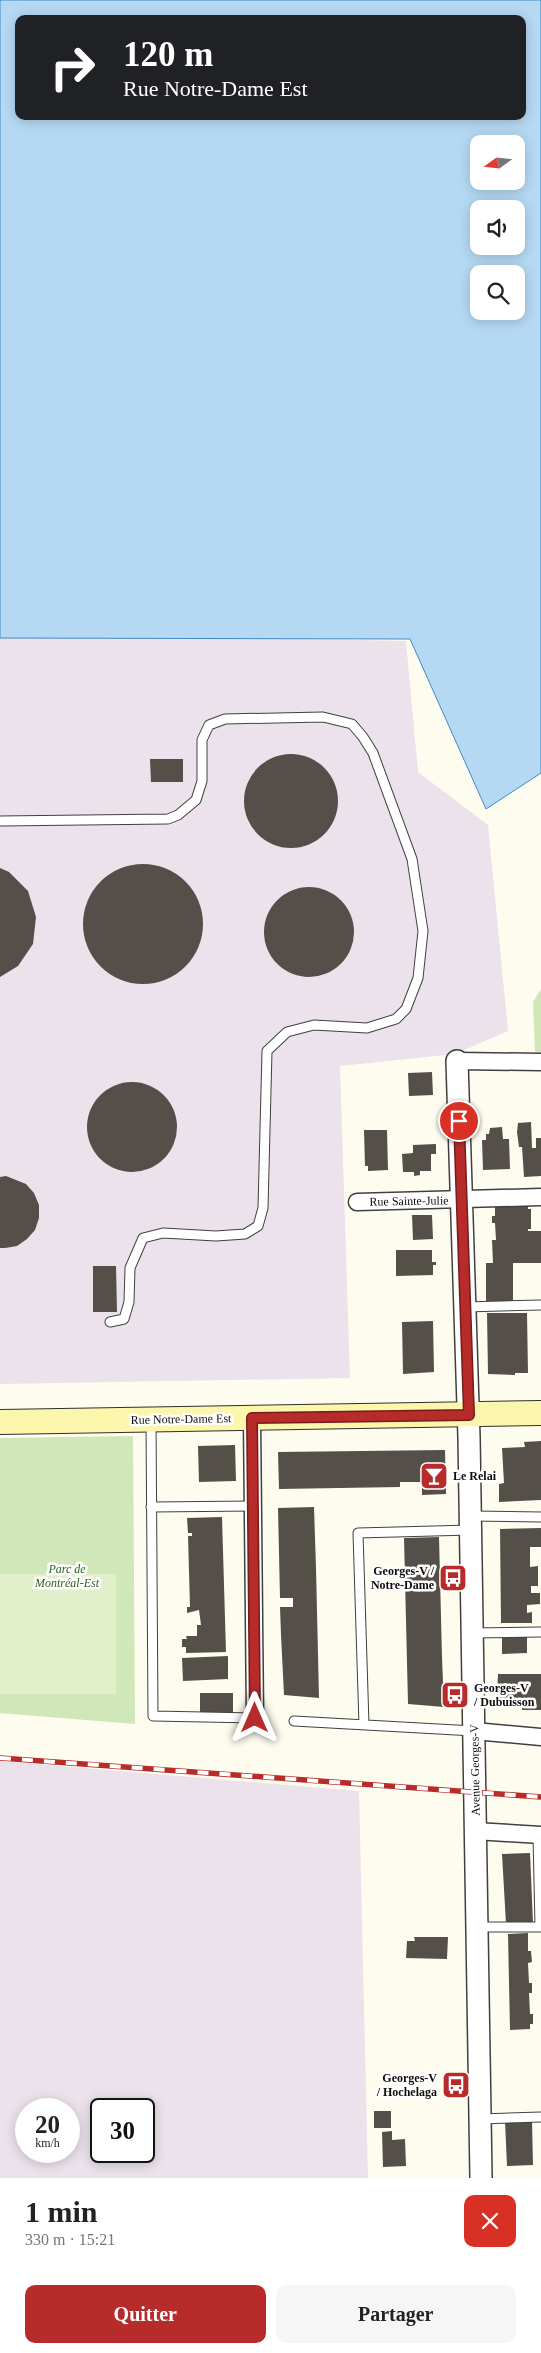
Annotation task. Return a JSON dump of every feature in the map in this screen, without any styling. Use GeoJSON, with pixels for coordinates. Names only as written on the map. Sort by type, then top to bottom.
{"type":"FeatureCollection","features":[{"type":"Feature","properties":{"kind":"main road","name":"Rue Notre-Dame Est"},"geometry":{"type":"LineString","coordinates":[[0,1422],[541,1413]]}},
{"type":"Feature","properties":{"kind":"street"},"geometry":{"type":"LineString","coordinates":[[457,1061],[541,1062]]}},
{"type":"Feature","properties":{"kind":"street","name":"Avenue Georges-V"},"geometry":{"type":"LineString","coordinates":[[457,1061],[469,1415],[481,2178]]}},
{"type":"Feature","properties":{"kind":"street","name":"Rue Sainte-Julie"},"geometry":{"type":"LineString","coordinates":[[357,1202],[462,1201],[541,1197]]}},
{"type":"Feature","properties":{"kind":"street"},"geometry":{"type":"LineString","coordinates":[[252,1418],[255,1718]]}},
{"type":"Feature","properties":{"kind":"street"},"geometry":{"type":"LineString","coordinates":[[474,1731],[541,1737]]}},
{"type":"Feature","properties":{"kind":"street"},"geometry":{"type":"LineString","coordinates":[[476,1831],[539,1835]]}},
{"type":"Feature","properties":{"kind":"lane"},"geometry":{"type":"LineString","coordinates":[[0,820],[168,820],[178,815],[196,800],[202,781],[202,740],[209,725],[225,719],[323,716],[352,724],[363,737],[372,753],[412,859],[422,931],[418,978],[406,1009],[396,1019],[367,1028],[314,1025],[287,1032],[267,1051],[264,1208],[258,1226],[245,1234],[216,1236],[163,1233],[143,1238],[130,1268],[129,1302],[124,1319],[110,1322]]}},
{"type":"Feature","properties":{"kind":"lane"},"geometry":{"type":"LineString","coordinates":[[465,1307],[541,1305]]}},
{"type":"Feature","properties":{"kind":"lane"},"geometry":{"type":"LineString","coordinates":[[151,1420],[153,1716],[255,1718]]}},
{"type":"Feature","properties":{"kind":"lane"},"geometry":{"type":"LineString","coordinates":[[152,1508],[253,1506]]}},
{"type":"Feature","properties":{"kind":"lane"},"geometry":{"type":"LineString","coordinates":[[364,1725],[358,1534],[541,1517]]}},
{"type":"Feature","properties":{"kind":"lane"},"geometry":{"type":"LineString","coordinates":[[472,1633],[541,1632]]}},
{"type":"Feature","properties":{"kind":"lane"},"geometry":{"type":"LineString","coordinates":[[294,1721],[474,1731]]}},
{"type":"Feature","properties":{"kind":"lane"},"geometry":{"type":"LineString","coordinates":[[477,1926],[541,1927],[539,1835]]}},
{"type":"Feature","properties":{"kind":"lane"},"geometry":{"type":"LineString","coordinates":[[480,2119],[541,2117]]}},
{"type":"Feature","properties":{"kind":"shaded area"},"geometry":{"type":"Polygon","coordinates":[[[123,635],[406,641],[418,772],[488,825],[508,1031],[455,1054],[340,1066],[350,1378],[0,1384],[0,637],[123,635]]]}},
{"type":"Feature","properties":{"kind":"shaded area"},"geometry":{"type":"Polygon","coordinates":[[[0,1761],[359,1791],[368,2178],[0,2178],[0,1761]]]}},
{"type":"Feature","properties":{"kind":"green space"},"geometry":{"type":"Polygon","coordinates":[[[541,989],[541,1053],[535,1052],[533,1002],[541,989]]]}},
{"type":"Feature","properties":{"kind":"green space","name":"Parc de Montréal-Est"},"geometry":{"type":"Polygon","coordinates":[[[133,1436],[135,1724],[0,1713],[0,1438],[133,1436]]]}},
{"type":"Feature","properties":{"kind":"green space"},"geometry":{"type":"Polygon","coordinates":[[[0,1574],[116,1574],[116,1694],[0,1694],[0,1574]]]}},
{"type":"Feature","properties":{"kind":"water"},"geometry":{"type":"Polygon","coordinates":[[[0,0],[541,0],[541,773],[486,809],[410,639],[0,638],[0,0]]]}},
{"type":"Feature","properties":{"kind":"building"},"geometry":{"type":"Polygon","coordinates":[[[291,754],[309,757],[325,767],[335,783],[338,801],[335,819],[325,835],[309,845],[291,848],[273,845],[257,835],[247,819],[244,801],[247,783],[257,767],[273,757],[291,754]]]}},
{"type":"Feature","properties":{"kind":"building"},"geometry":{"type":"Polygon","coordinates":[[[150,759],[183,759],[183,782],[151,782],[150,759]]]}},
{"type":"Feature","properties":{"kind":"building"},"geometry":{"type":"Polygon","coordinates":[[[143,864],[155,865],[166,869],[176,874],[185,882],[193,891],[198,901],[202,912],[202,936],[198,947],[193,957],[185,966],[176,974],[166,979],[155,983],[143,984],[131,983],[120,979],[110,974],[101,966],[93,957],[88,947],[84,936],[83,924],[84,912],[88,901],[93,891],[101,882],[110,874],[120,869],[131,865],[143,864]]]}},
{"type":"Feature","properties":{"kind":"building"},"geometry":{"type":"Polygon","coordinates":[[[0,868],[9,872],[28,891],[36,917],[33,944],[18,966],[0,977],[0,868]]]}},
{"type":"Feature","properties":{"kind":"building"},"geometry":{"type":"Polygon","coordinates":[[[309,887],[318,888],[334,895],[346,907],[353,923],[353,941],[346,957],[334,969],[318,976],[309,977],[300,976],[284,969],[272,957],[265,941],[264,932],[265,923],[272,907],[284,895],[300,888],[309,887]]]}},
{"type":"Feature","properties":{"kind":"building"},"geometry":{"type":"Polygon","coordinates":[[[432,1072],[433,1095],[409,1096],[408,1073],[432,1072]]]}},
{"type":"Feature","properties":{"kind":"building"},"geometry":{"type":"Polygon","coordinates":[[[132,1082],[149,1085],[164,1095],[174,1110],[177,1127],[174,1144],[164,1159],[149,1169],[132,1172],[115,1169],[100,1159],[90,1144],[87,1127],[90,1110],[100,1095],[115,1085],[132,1082]]]}},
{"type":"Feature","properties":{"kind":"building"},"geometry":{"type":"Polygon","coordinates":[[[531,1122],[532,1148],[536,1148],[536,1138],[541,1138],[541,1176],[524,1177],[522,1147],[519,1147],[517,1132],[518,1123],[531,1122]]]}},
{"type":"Feature","properties":{"kind":"building"},"geometry":{"type":"Polygon","coordinates":[[[502,1127],[503,1139],[509,1139],[510,1169],[483,1170],[482,1140],[486,1140],[486,1134],[489,1134],[490,1128],[502,1127]]]}},
{"type":"Feature","properties":{"kind":"building"},"geometry":{"type":"Polygon","coordinates":[[[364,1130],[387,1130],[388,1170],[368,1171],[368,1166],[365,1166],[364,1130]]]}},
{"type":"Feature","properties":{"kind":"building"},"geometry":{"type":"Polygon","coordinates":[[[436,1144],[436,1154],[431,1154],[431,1171],[420,1171],[420,1175],[414,1176],[414,1172],[403,1172],[402,1154],[413,1153],[413,1145],[436,1144]]]}},
{"type":"Feature","properties":{"kind":"building"},"geometry":{"type":"Polygon","coordinates":[[[6,1176],[26,1184],[34,1193],[39,1205],[39,1218],[35,1230],[27,1239],[17,1246],[0,1248],[0,1177],[6,1176]]]}},
{"type":"Feature","properties":{"kind":"building"},"geometry":{"type":"Polygon","coordinates":[[[528,1206],[528,1209],[531,1209],[531,1229],[528,1229],[528,1231],[541,1231],[541,1263],[513,1263],[513,1301],[486,1301],[486,1263],[493,1263],[492,1240],[496,1240],[495,1223],[492,1223],[492,1216],[495,1216],[495,1207],[528,1206]]]}},
{"type":"Feature","properties":{"kind":"building"},"geometry":{"type":"Polygon","coordinates":[[[412,1215],[432,1215],[433,1239],[413,1240],[412,1215]]]}},
{"type":"Feature","properties":{"kind":"building"},"geometry":{"type":"Polygon","coordinates":[[[396,1250],[432,1250],[432,1262],[436,1262],[436,1265],[433,1265],[433,1275],[396,1276],[396,1250]]]}},
{"type":"Feature","properties":{"kind":"building"},"geometry":{"type":"Polygon","coordinates":[[[93,1266],[116,1266],[117,1312],[93,1312],[93,1266]]]}},
{"type":"Feature","properties":{"kind":"building"},"geometry":{"type":"Polygon","coordinates":[[[487,1313],[527,1313],[528,1373],[515,1373],[515,1375],[488,1374],[487,1313]]]}},
{"type":"Feature","properties":{"kind":"building"},"geometry":{"type":"Polygon","coordinates":[[[433,1321],[434,1372],[403,1374],[402,1322],[433,1321]]]}},
{"type":"Feature","properties":{"kind":"building"},"geometry":{"type":"Polygon","coordinates":[[[541,1441],[541,1500],[499,1502],[499,1484],[504,1483],[502,1448],[525,1447],[524,1442],[541,1441]]]}},
{"type":"Feature","properties":{"kind":"building"},"geometry":{"type":"Polygon","coordinates":[[[235,1445],[236,1481],[199,1482],[198,1446],[235,1445]]]}},
{"type":"Feature","properties":{"kind":"building"},"geometry":{"type":"Polygon","coordinates":[[[445,1450],[446,1494],[422,1495],[422,1482],[400,1482],[400,1487],[279,1489],[278,1452],[445,1450]]]}},
{"type":"Feature","properties":{"kind":"building"},"geometry":{"type":"Polygon","coordinates":[[[314,1507],[319,1698],[284,1695],[280,1607],[293,1607],[293,1598],[280,1598],[278,1508],[314,1507]]]}},
{"type":"Feature","properties":{"kind":"building"},"geometry":{"type":"Polygon","coordinates":[[[222,1517],[226,1652],[186,1653],[186,1647],[182,1647],[182,1639],[187,1639],[186,1636],[197,1636],[197,1625],[201,1625],[199,1610],[187,1613],[187,1607],[190,1607],[188,1536],[192,1536],[192,1533],[188,1533],[187,1518],[222,1517]]]}},
{"type":"Feature","properties":{"kind":"building"},"geometry":{"type":"Polygon","coordinates":[[[541,1528],[541,1547],[530,1547],[530,1567],[538,1566],[538,1586],[531,1586],[531,1593],[540,1593],[540,1604],[527,1605],[527,1613],[532,1612],[532,1623],[501,1623],[500,1529],[541,1528]]]}},
{"type":"Feature","properties":{"kind":"building"},"geometry":{"type":"Polygon","coordinates":[[[439,1537],[444,1707],[408,1704],[404,1538],[439,1537]]]}},
{"type":"Feature","properties":{"kind":"building"},"geometry":{"type":"Polygon","coordinates":[[[502,1634],[527,1634],[527,1653],[502,1654],[502,1634]]]}},
{"type":"Feature","properties":{"kind":"building"},"geometry":{"type":"Polygon","coordinates":[[[228,1656],[228,1679],[183,1681],[182,1658],[228,1656]]]}},
{"type":"Feature","properties":{"kind":"building"},"geometry":{"type":"Polygon","coordinates":[[[498,1674],[541,1674],[541,1710],[522,1710],[523,1698],[497,1698],[498,1674]]]}},
{"type":"Feature","properties":{"kind":"building"},"geometry":{"type":"Polygon","coordinates":[[[200,1693],[233,1693],[233,1716],[200,1715],[200,1693]]]}},
{"type":"Feature","properties":{"kind":"building"},"geometry":{"type":"Polygon","coordinates":[[[530,1853],[533,1923],[506,1924],[502,1854],[530,1853]]]}},
{"type":"Feature","properties":{"kind":"building"},"geometry":{"type":"Polygon","coordinates":[[[528,1933],[528,1951],[531,1951],[532,1962],[528,1963],[529,1983],[532,1983],[532,1993],[529,1993],[530,2014],[533,2014],[533,2024],[530,2024],[530,2029],[510,2030],[508,1934],[528,1933]]]}},
{"type":"Feature","properties":{"kind":"building"},"geometry":{"type":"Polygon","coordinates":[[[414,1937],[448,1937],[447,1959],[406,1958],[407,1941],[415,1941],[414,1937]]]}},
{"type":"Feature","properties":{"kind":"building"},"geometry":{"type":"Polygon","coordinates":[[[374,2111],[391,2111],[391,2128],[374,2128],[374,2111]]]}},
{"type":"Feature","properties":{"kind":"building"},"geometry":{"type":"Polygon","coordinates":[[[505,2121],[532,2121],[533,2165],[507,2166],[505,2121]]]}},
{"type":"Feature","properties":{"kind":"building"},"geometry":{"type":"Polygon","coordinates":[[[392,2131],[392,2140],[405,2139],[406,2166],[383,2167],[382,2132],[392,2131]]]}},
{"type":"Feature","properties":{"kind":"railway"},"geometry":{"type":"LineString","coordinates":[[0,1758],[541,1797]]}},
{"type":"Feature","properties":{"kind":"place","name":"Le Relai"},"geometry":{"type":"Point","coordinates":[434,1476]}},
{"type":"Feature","properties":{"kind":"place","name":"Georges-V / Notre-Dame"},"geometry":{"type":"Point","coordinates":[453,1578]}},
{"type":"Feature","properties":{"kind":"place","name":"Georges-V / Dubuisson"},"geometry":{"type":"Point","coordinates":[455,1695]}},
{"type":"Feature","properties":{"kind":"place","name":"Georges-V / Hochelaga"},"geometry":{"type":"Point","coordinates":[456,2085]}},
{"type":"Feature","properties":{"kind":"route"},"geometry":{"type":"LineString","coordinates":[[255,1718],[252,1418],[469,1415],[459,1121]]}}]}
